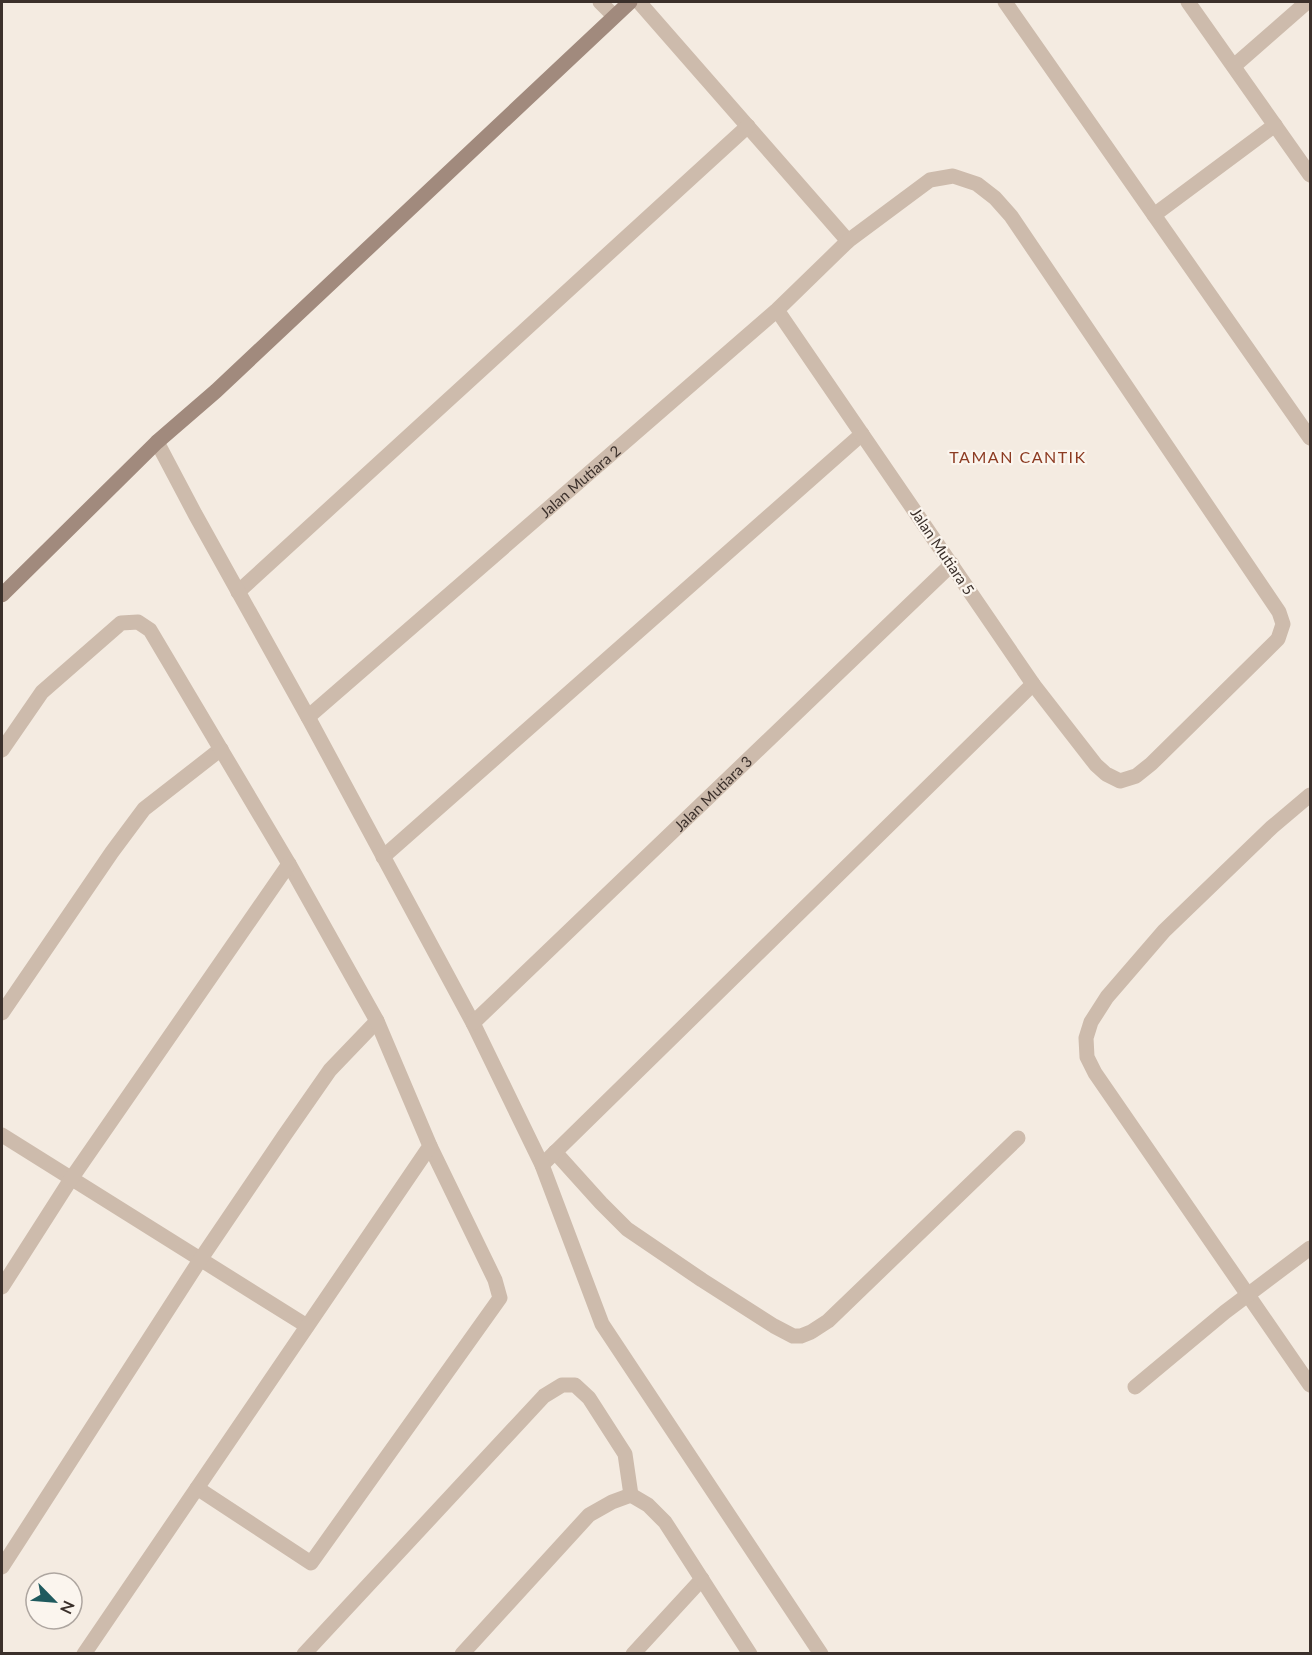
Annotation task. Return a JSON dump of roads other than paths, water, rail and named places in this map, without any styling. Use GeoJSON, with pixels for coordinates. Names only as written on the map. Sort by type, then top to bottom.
{"type":"FeatureCollection","features":[{"type":"Feature","properties":{"kind":"street"},"geometry":{"type":"LineString","coordinates":[[600,2],[614,16]]}},
{"type":"Feature","properties":{"kind":"street"},"geometry":{"type":"LineString","coordinates":[[2,595],[157,442],[225,382],[630,2]]}},
{"type":"Feature","properties":{"kind":"street"},"geometry":{"type":"LineString","coordinates":[[639,2],[848,241]]}},
{"type":"Feature","properties":{"kind":"street"},"geometry":{"type":"LineString","coordinates":[[1005,2],[1311,438]]}},
{"type":"Feature","properties":{"kind":"street"},"geometry":{"type":"LineString","coordinates":[[1188,2],[1311,175]]}},
{"type":"Feature","properties":{"kind":"street"},"geometry":{"type":"LineString","coordinates":[[1234,66],[1307,2]]}},
{"type":"Feature","properties":{"kind":"street"},"geometry":{"type":"LineString","coordinates":[[1154,215],[1275,125]]}},
{"type":"Feature","properties":{"kind":"street"},"geometry":{"type":"LineString","coordinates":[[238,592],[748,126]]}},
{"type":"Feature","properties":{"kind":"street","name":"Jalan Mutiara 2"},"geometry":{"type":"LineString","coordinates":[[308,717],[777,310],[848,241],[930,180],[953,176],[978,184],[1011,216],[1279,612],[1283,624],[1278,639],[1150,764],[1136,776],[1120,781]]}},
{"type":"Feature","properties":{"kind":"street","name":"Jalan Mutiara 5"},"geometry":{"type":"LineString","coordinates":[[777,310],[1033,684],[1096,765],[1106,774],[1120,781]]}},
{"type":"Feature","properties":{"kind":"street"},"geometry":{"type":"LineString","coordinates":[[383,856],[862,434]]}},
{"type":"Feature","properties":{"kind":"street"},"geometry":{"type":"LineString","coordinates":[[157,442],[473,1023],[542,1165],[602,1324],[821,1653]]}},
{"type":"Feature","properties":{"kind":"street","name":"Jalan Mutiara 3"},"geometry":{"type":"LineString","coordinates":[[473,1023],[952,564]]}},
{"type":"Feature","properties":{"kind":"street"},"geometry":{"type":"LineString","coordinates":[[2,750],[42,692],[121,623],[138,622],[150,630],[289,864],[376,1021],[430,1146],[495,1280],[500,1298],[311,1563],[197,1488]]}},
{"type":"Feature","properties":{"kind":"street"},"geometry":{"type":"LineString","coordinates":[[542,1165],[1033,684]]}},
{"type":"Feature","properties":{"kind":"street"},"geometry":{"type":"LineString","coordinates":[[2,1013],[144,809],[221,749]]}},
{"type":"Feature","properties":{"kind":"street"},"geometry":{"type":"LineString","coordinates":[[1311,795],[1272,827],[1164,932],[1107,997],[1091,1022],[1086,1038],[1087,1057],[1095,1074],[1311,1385]]}},
{"type":"Feature","properties":{"kind":"street"},"geometry":{"type":"LineString","coordinates":[[2,1287],[71,1179],[289,864]]}},
{"type":"Feature","properties":{"kind":"street"},"geometry":{"type":"LineString","coordinates":[[2,1567],[200,1260],[330,1070],[376,1021]]}},
{"type":"Feature","properties":{"kind":"street"},"geometry":{"type":"LineString","coordinates":[[2,1135],[307,1326]]}},
{"type":"Feature","properties":{"kind":"street"},"geometry":{"type":"LineString","coordinates":[[555,1152],[627,1229],[702,1281],[774,1326],[793,1336],[801,1336],[828,1321],[1018,1138]]}},
{"type":"Feature","properties":{"kind":"street"},"geometry":{"type":"LineString","coordinates":[[84,1653],[430,1146]]}},
{"type":"Feature","properties":{"kind":"street"},"geometry":{"type":"LineString","coordinates":[[1135,1387],[1225,1312],[1311,1248]]}},
{"type":"Feature","properties":{"kind":"street"},"geometry":{"type":"LineString","coordinates":[[304,1653],[544,1395],[562,1385],[575,1385],[589,1398],[625,1454],[631,1496]]}},
{"type":"Feature","properties":{"kind":"street"},"geometry":{"type":"LineString","coordinates":[[462,1653],[589,1515],[612,1502],[631,1496],[648,1505],[665,1522],[750,1653]]}},
{"type":"Feature","properties":{"kind":"street"},"geometry":{"type":"LineString","coordinates":[[633,1653],[702,1579]]}},
{"type":"Feature","properties":{"kind":"district","name":"TAMAN CANTIK"},"geometry":{"type":"Point","coordinates":[1018,456]}}]}
